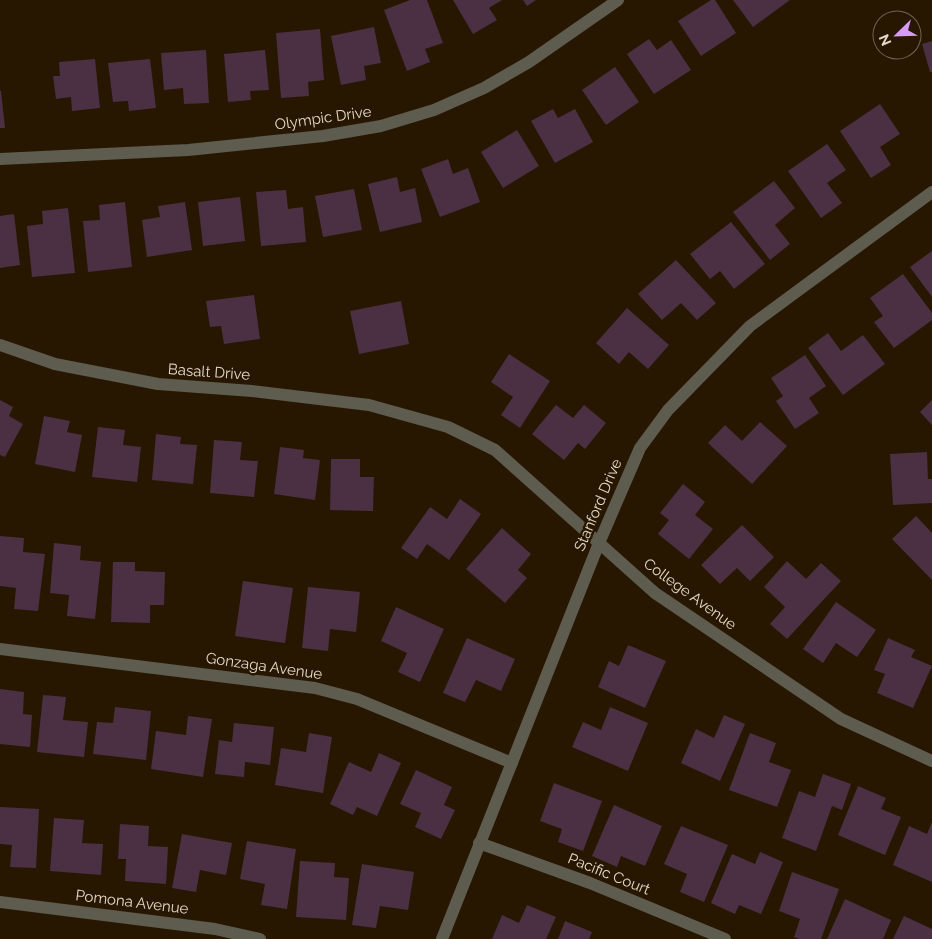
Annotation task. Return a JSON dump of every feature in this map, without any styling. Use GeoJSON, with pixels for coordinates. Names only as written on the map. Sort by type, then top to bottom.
{"type":"FeatureCollection","features":[{"type":"Feature","properties":{"kind":"street","name":"Olympic Drive"},"geometry":{"type":"LineString","coordinates":[[0,159],[188,150],[323,136],[381,126],[434,110],[484,88],[529,62],[618,0]]}},
{"type":"Feature","properties":{"kind":"street","name":"Stanford Drive"},"geometry":{"type":"LineString","coordinates":[[442,939],[599,543],[640,448],[668,410],[750,326],[932,192]]}},
{"type":"Feature","properties":{"kind":"street","name":"Basalt Drive"},"geometry":{"type":"LineString","coordinates":[[0,345],[55,364],[158,384],[252,391],[369,405],[418,419]]}},
{"type":"Feature","properties":{"kind":"street","name":"College Avenue"},"geometry":{"type":"LineString","coordinates":[[418,419],[448,427],[495,450],[655,593],[841,719],[932,761]]}},
{"type":"Feature","properties":{"kind":"street","name":"Gonzaga Avenue"},"geometry":{"type":"LineString","coordinates":[[0,649],[315,688],[357,699],[512,762]]}},
{"type":"Feature","properties":{"kind":"street","name":"Pacific Court"},"geometry":{"type":"LineString","coordinates":[[480,843],[590,883],[726,939]]}},
{"type":"Feature","properties":{"kind":"street","name":"Pomona Avenue"},"geometry":{"type":"LineString","coordinates":[[0,902],[215,929],[260,939]]}},
{"type":"Feature","properties":{"kind":"building"},"geometry":{"type":"Polygon","coordinates":[[[410,0],[427,0],[443,43],[425,49],[430,62],[407,71],[384,10],[410,0]]]}},
{"type":"Feature","properties":{"kind":"building"},"geometry":{"type":"Polygon","coordinates":[[[453,0],[502,0],[489,8],[497,20],[473,34],[453,0]]]}},
{"type":"Feature","properties":{"kind":"building"},"geometry":{"type":"Polygon","coordinates":[[[523,0],[536,0],[527,6],[523,0]]]}},
{"type":"Feature","properties":{"kind":"building"},"geometry":{"type":"Polygon","coordinates":[[[711,0],[715,0],[736,33],[701,56],[678,21],[711,0]]]}},
{"type":"Feature","properties":{"kind":"building"},"geometry":{"type":"Polygon","coordinates":[[[733,0],[790,0],[753,27],[733,0]]]}},
{"type":"Feature","properties":{"kind":"building"},"geometry":{"type":"Polygon","coordinates":[[[374,27],[381,63],[364,66],[366,80],[341,85],[331,36],[374,27]]]}},
{"type":"Feature","properties":{"kind":"building"},"geometry":{"type":"Polygon","coordinates":[[[320,29],[324,80],[308,82],[309,96],[281,98],[276,33],[320,29]]]}},
{"type":"Feature","properties":{"kind":"building"},"geometry":{"type":"Polygon","coordinates":[[[649,39],[657,50],[671,40],[691,70],[654,94],[627,54],[649,39]]]}},
{"type":"Feature","properties":{"kind":"building"},"geometry":{"type":"Polygon","coordinates":[[[932,41],[932,72],[930,72],[922,44],[932,41]]]}},
{"type":"Feature","properties":{"kind":"building"},"geometry":{"type":"Polygon","coordinates":[[[206,50],[209,103],[184,104],[183,88],[164,90],[161,53],[206,50]]]}},
{"type":"Feature","properties":{"kind":"building"},"geometry":{"type":"Polygon","coordinates":[[[265,50],[269,90],[250,91],[251,100],[228,102],[224,54],[265,50]]]}},
{"type":"Feature","properties":{"kind":"building"},"geometry":{"type":"Polygon","coordinates":[[[95,59],[100,108],[72,111],[71,97],[56,99],[53,76],[60,76],[59,62],[95,59]]]}},
{"type":"Feature","properties":{"kind":"building"},"geometry":{"type":"Polygon","coordinates":[[[150,59],[156,108],[129,111],[128,101],[113,102],[108,63],[150,59]]]}},
{"type":"Feature","properties":{"kind":"building"},"geometry":{"type":"Polygon","coordinates":[[[615,67],[639,102],[606,125],[582,90],[615,67]]]}},
{"type":"Feature","properties":{"kind":"building"},"geometry":{"type":"Polygon","coordinates":[[[1,91],[5,128],[0,128],[1,91]]]}},
{"type":"Feature","properties":{"kind":"building"},"geometry":{"type":"Polygon","coordinates":[[[880,104],[900,134],[880,147],[891,165],[871,178],[840,131],[880,104]]]}},
{"type":"Feature","properties":{"kind":"building"},"geometry":{"type":"Polygon","coordinates":[[[553,109],[558,118],[575,109],[593,142],[555,163],[531,121],[553,109]]]}},
{"type":"Feature","properties":{"kind":"building"},"geometry":{"type":"Polygon","coordinates":[[[517,130],[539,166],[503,188],[481,152],[517,130]]]}},
{"type":"Feature","properties":{"kind":"building"},"geometry":{"type":"Polygon","coordinates":[[[827,144],[846,170],[827,183],[842,203],[821,218],[788,171],[827,144]]]}},
{"type":"Feature","properties":{"kind":"building"},"geometry":{"type":"Polygon","coordinates":[[[448,159],[453,174],[468,168],[480,202],[440,217],[421,169],[448,159]]]}},
{"type":"Feature","properties":{"kind":"building"},"geometry":{"type":"Polygon","coordinates":[[[397,177],[400,192],[415,188],[422,222],[380,232],[368,184],[397,177]]]}},
{"type":"Feature","properties":{"kind":"building"},"geometry":{"type":"Polygon","coordinates":[[[774,181],[795,208],[775,225],[790,244],[770,260],[733,212],[774,181]]]}},
{"type":"Feature","properties":{"kind":"building"},"geometry":{"type":"Polygon","coordinates":[[[354,189],[362,230],[323,237],[315,196],[354,189]]]}},
{"type":"Feature","properties":{"kind":"building"},"geometry":{"type":"Polygon","coordinates":[[[286,190],[288,209],[303,207],[306,242],[261,246],[256,192],[286,190]]]}},
{"type":"Feature","properties":{"kind":"building"},"geometry":{"type":"Polygon","coordinates":[[[240,197],[245,241],[203,246],[198,202],[240,197]]]}},
{"type":"Feature","properties":{"kind":"building"},"geometry":{"type":"Polygon","coordinates":[[[125,202],[132,267],[88,272],[83,221],[100,220],[99,205],[125,202]]]}},
{"type":"Feature","properties":{"kind":"building"},"geometry":{"type":"Polygon","coordinates":[[[185,202],[192,250],[147,257],[142,220],[160,217],[158,206],[185,202]]]}},
{"type":"Feature","properties":{"kind":"building"},"geometry":{"type":"Polygon","coordinates":[[[68,208],[75,273],[32,277],[27,226],[43,224],[42,211],[68,208]]]}},
{"type":"Feature","properties":{"kind":"building"},"geometry":{"type":"Polygon","coordinates":[[[14,214],[20,265],[0,268],[0,216],[14,214]]]}},
{"type":"Feature","properties":{"kind":"building"},"geometry":{"type":"Polygon","coordinates":[[[731,222],[765,264],[734,289],[720,271],[710,279],[690,254],[731,222]]]}},
{"type":"Feature","properties":{"kind":"building"},"geometry":{"type":"Polygon","coordinates":[[[932,251],[932,297],[910,267],[932,251]]]}},
{"type":"Feature","properties":{"kind":"building"},"geometry":{"type":"Polygon","coordinates":[[[676,260],[716,303],[697,320],[681,303],[662,320],[638,294],[676,260]]]}},
{"type":"Feature","properties":{"kind":"building"},"geometry":{"type":"Polygon","coordinates":[[[903,274],[932,313],[932,320],[894,348],[874,322],[883,316],[870,298],[903,274]]]}},
{"type":"Feature","properties":{"kind":"building"},"geometry":{"type":"Polygon","coordinates":[[[254,295],[260,339],[224,344],[221,326],[210,327],[206,301],[254,295]]]}},
{"type":"Feature","properties":{"kind":"building"},"geometry":{"type":"Polygon","coordinates":[[[401,301],[409,344],[359,354],[350,311],[401,301]]]}},
{"type":"Feature","properties":{"kind":"building"},"geometry":{"type":"Polygon","coordinates":[[[627,308],[669,345],[648,369],[629,352],[619,364],[596,343],[627,308]]]}},
{"type":"Feature","properties":{"kind":"building"},"geometry":{"type":"Polygon","coordinates":[[[828,333],[841,351],[863,335],[885,364],[843,395],[808,348],[828,333]]]}},
{"type":"Feature","properties":{"kind":"building"},"geometry":{"type":"Polygon","coordinates":[[[509,354],[550,381],[520,428],[501,415],[513,397],[491,382],[509,354]]]}},
{"type":"Feature","properties":{"kind":"building"},"geometry":{"type":"Polygon","coordinates":[[[805,355],[826,386],[809,398],[819,413],[795,429],[776,401],[783,396],[771,378],[805,355]]]}},
{"type":"Feature","properties":{"kind":"building"},"geometry":{"type":"Polygon","coordinates":[[[0,400],[13,407],[9,416],[23,424],[5,457],[0,455],[0,400]]]}},
{"type":"Feature","properties":{"kind":"building"},"geometry":{"type":"Polygon","coordinates":[[[932,400],[932,425],[920,412],[932,400]]]}},
{"type":"Feature","properties":{"kind":"building"},"geometry":{"type":"Polygon","coordinates":[[[556,405],[573,418],[584,405],[606,423],[585,449],[578,443],[564,460],[532,434],[556,405]]]}},
{"type":"Feature","properties":{"kind":"building"},"geometry":{"type":"Polygon","coordinates":[[[44,416],[70,421],[67,432],[82,435],[75,472],[35,464],[44,416]]]}},
{"type":"Feature","properties":{"kind":"building"},"geometry":{"type":"Polygon","coordinates":[[[760,422],[787,446],[752,484],[708,443],[725,425],[742,441],[760,422]]]}},
{"type":"Feature","properties":{"kind":"building"},"geometry":{"type":"Polygon","coordinates":[[[98,427],[125,430],[123,445],[141,447],[137,482],[92,477],[98,427]]]}},
{"type":"Feature","properties":{"kind":"building"},"geometry":{"type":"Polygon","coordinates":[[[156,434],[181,437],[180,444],[197,445],[193,484],[152,480],[156,434]]]}},
{"type":"Feature","properties":{"kind":"building"},"geometry":{"type":"Polygon","coordinates":[[[214,440],[242,442],[240,460],[258,461],[254,497],[210,493],[214,440]]]}},
{"type":"Feature","properties":{"kind":"building"},"geometry":{"type":"Polygon","coordinates":[[[280,447],[304,450],[303,458],[320,460],[315,500],[274,494],[280,447]]]}},
{"type":"Feature","properties":{"kind":"building"},"geometry":{"type":"Polygon","coordinates":[[[927,452],[928,479],[932,479],[932,503],[893,505],[890,454],[927,452]]]}},
{"type":"Feature","properties":{"kind":"building"},"geometry":{"type":"Polygon","coordinates":[[[331,459],[360,459],[360,477],[374,477],[373,511],[330,510],[331,459]]]}},
{"type":"Feature","properties":{"kind":"building"},"geometry":{"type":"Polygon","coordinates":[[[683,484],[705,502],[695,515],[713,529],[689,559],[658,534],[669,520],[660,513],[683,484]]]}},
{"type":"Feature","properties":{"kind":"building"},"geometry":{"type":"Polygon","coordinates":[[[460,499],[481,514],[449,560],[427,544],[417,559],[401,548],[430,507],[447,519],[460,499]]]}},
{"type":"Feature","properties":{"kind":"building"},"geometry":{"type":"Polygon","coordinates":[[[916,516],[932,533],[932,580],[892,539],[916,516]]]}},
{"type":"Feature","properties":{"kind":"building"},"geometry":{"type":"Polygon","coordinates":[[[742,525],[774,557],[750,581],[737,568],[720,584],[701,565],[742,525]]]}},
{"type":"Feature","properties":{"kind":"building"},"geometry":{"type":"Polygon","coordinates":[[[502,528],[531,554],[518,570],[527,578],[505,603],[466,569],[502,528]]]}},
{"type":"Feature","properties":{"kind":"building"},"geometry":{"type":"Polygon","coordinates":[[[0,536],[24,538],[23,552],[45,554],[38,611],[14,609],[16,588],[0,586],[0,536]]]}},
{"type":"Feature","properties":{"kind":"building"},"geometry":{"type":"Polygon","coordinates":[[[54,543],[81,546],[80,560],[101,562],[95,619],[67,616],[69,595],[50,593],[54,543]]]}},
{"type":"Feature","properties":{"kind":"building"},"geometry":{"type":"Polygon","coordinates":[[[787,561],[806,579],[821,563],[841,581],[787,639],[770,624],[785,607],[764,587],[787,561]]]}},
{"type":"Feature","properties":{"kind":"building"},"geometry":{"type":"Polygon","coordinates":[[[113,562],[135,562],[135,571],[165,572],[164,605],[150,605],[150,623],[111,622],[113,562]]]}},
{"type":"Feature","properties":{"kind":"building"},"geometry":{"type":"Polygon","coordinates":[[[243,581],[293,588],[285,643],[235,636],[243,581]]]}},
{"type":"Feature","properties":{"kind":"building"},"geometry":{"type":"Polygon","coordinates":[[[308,587],[360,592],[356,632],[330,629],[328,651],[302,648],[308,587]]]}},
{"type":"Feature","properties":{"kind":"building"},"geometry":{"type":"Polygon","coordinates":[[[836,602],[876,630],[857,657],[836,643],[823,663],[803,649],[836,602]]]}},
{"type":"Feature","properties":{"kind":"building"},"geometry":{"type":"Polygon","coordinates":[[[396,607],[444,629],[420,682],[398,672],[407,653],[381,641],[396,607]]]}},
{"type":"Feature","properties":{"kind":"building"},"geometry":{"type":"Polygon","coordinates":[[[467,638],[515,659],[501,691],[476,680],[465,702],[443,693],[467,638]]]}},
{"type":"Feature","properties":{"kind":"building"},"geometry":{"type":"Polygon","coordinates":[[[888,638],[915,650],[911,657],[932,666],[913,708],[877,693],[885,674],[874,670],[888,638]]]}},
{"type":"Feature","properties":{"kind":"building"},"geometry":{"type":"Polygon","coordinates":[[[628,645],[666,661],[645,708],[598,687],[609,661],[619,666],[628,645]]]}},
{"type":"Feature","properties":{"kind":"building"},"geometry":{"type":"Polygon","coordinates":[[[0,689],[24,692],[23,714],[32,715],[30,747],[0,744],[0,689]]]}},
{"type":"Feature","properties":{"kind":"building"},"geometry":{"type":"Polygon","coordinates":[[[43,695],[66,697],[63,720],[88,722],[84,757],[37,752],[43,695]]]}},
{"type":"Feature","properties":{"kind":"building"},"geometry":{"type":"Polygon","coordinates":[[[115,707],[151,711],[146,760],[93,754],[97,722],[113,723],[115,707]]]}},
{"type":"Feature","properties":{"kind":"building"},"geometry":{"type":"Polygon","coordinates":[[[610,707],[648,723],[628,771],[572,747],[583,722],[601,730],[610,707]]]}},
{"type":"Feature","properties":{"kind":"building"},"geometry":{"type":"Polygon","coordinates":[[[724,715],[745,724],[720,781],[681,763],[696,729],[714,738],[724,715]]]}},
{"type":"Feature","properties":{"kind":"building"},"geometry":{"type":"Polygon","coordinates":[[[188,716],[212,719],[203,777],[151,769],[156,731],[186,735],[188,716]]]}},
{"type":"Feature","properties":{"kind":"building"},"geometry":{"type":"Polygon","coordinates":[[[234,723],[274,727],[270,765],[245,762],[244,777],[215,774],[219,740],[232,742],[234,723]]]}},
{"type":"Feature","properties":{"kind":"building"},"geometry":{"type":"Polygon","coordinates":[[[309,733],[332,737],[323,793],[275,785],[281,748],[306,752],[309,733]]]}},
{"type":"Feature","properties":{"kind":"building"},"geometry":{"type":"Polygon","coordinates":[[[750,733],[776,743],[769,762],[791,770],[777,807],[729,790],[750,733]]]}},
{"type":"Feature","properties":{"kind":"building"},"geometry":{"type":"Polygon","coordinates":[[[379,753],[401,763],[377,816],[357,807],[353,815],[330,804],[349,762],[371,772],[379,753]]]}},
{"type":"Feature","properties":{"kind":"building"},"geometry":{"type":"Polygon","coordinates":[[[416,770],[452,787],[444,805],[455,810],[441,839],[415,827],[421,813],[400,804],[416,770]]]}},
{"type":"Feature","properties":{"kind":"building"},"geometry":{"type":"Polygon","coordinates":[[[823,774],[851,784],[842,810],[832,806],[816,851],[782,838],[799,791],[815,797],[823,774]]]}},
{"type":"Feature","properties":{"kind":"building"},"geometry":{"type":"Polygon","coordinates":[[[554,783],[602,801],[583,851],[558,842],[562,829],[540,821],[554,783]]]}},
{"type":"Feature","properties":{"kind":"building"},"geometry":{"type":"Polygon","coordinates":[[[858,786],[886,798],[881,809],[901,817],[885,855],[838,835],[858,786]]]}},
{"type":"Feature","properties":{"kind":"building"},"geometry":{"type":"Polygon","coordinates":[[[614,805],[662,826],[645,866],[621,856],[617,867],[592,856],[614,805]]]}},
{"type":"Feature","properties":{"kind":"building"},"geometry":{"type":"Polygon","coordinates":[[[0,807],[39,809],[36,868],[10,867],[12,845],[0,844],[0,807]]]}},
{"type":"Feature","properties":{"kind":"building"},"geometry":{"type":"Polygon","coordinates":[[[54,818],[84,820],[82,843],[103,844],[101,875],[50,871],[54,818]]]}},
{"type":"Feature","properties":{"kind":"building"},"geometry":{"type":"Polygon","coordinates":[[[932,822],[932,882],[893,865],[909,826],[927,834],[932,822]]]}},
{"type":"Feature","properties":{"kind":"building"},"geometry":{"type":"Polygon","coordinates":[[[120,824],[149,826],[148,846],[168,847],[166,884],[125,881],[126,859],[118,859],[120,824]]]}},
{"type":"Feature","properties":{"kind":"building"},"geometry":{"type":"Polygon","coordinates":[[[681,826],[728,845],[704,902],[680,892],[687,874],[664,864],[681,826]]]}},
{"type":"Feature","properties":{"kind":"building"},"geometry":{"type":"Polygon","coordinates":[[[182,834],[232,843],[226,875],[200,870],[196,892],[172,888],[182,834]]]}},
{"type":"Feature","properties":{"kind":"building"},"geometry":{"type":"Polygon","coordinates":[[[247,841],[296,849],[287,909],[261,905],[265,884],[240,879],[247,841]]]}},
{"type":"Feature","properties":{"kind":"building"},"geometry":{"type":"Polygon","coordinates":[[[760,852],[783,862],[761,914],[739,905],[735,914],[711,903],[732,854],[755,864],[760,852]]]}},
{"type":"Feature","properties":{"kind":"building"},"geometry":{"type":"Polygon","coordinates":[[[300,861],[335,863],[334,877],[349,878],[346,920],[296,917],[300,861]]]}},
{"type":"Feature","properties":{"kind":"building"},"geometry":{"type":"Polygon","coordinates":[[[362,864],[414,872],[408,910],[380,906],[376,928],[352,925],[362,864]]]}},
{"type":"Feature","properties":{"kind":"building"},"geometry":{"type":"Polygon","coordinates":[[[792,872],[839,889],[821,939],[799,939],[794,937],[800,919],[779,911],[792,872]]]}},
{"type":"Feature","properties":{"kind":"building"},"geometry":{"type":"Polygon","coordinates":[[[845,899],[891,920],[883,939],[827,939],[845,899]]]}},
{"type":"Feature","properties":{"kind":"building"},"geometry":{"type":"Polygon","coordinates":[[[527,905],[556,917],[546,939],[492,939],[502,915],[519,923],[527,905]]]}},
{"type":"Feature","properties":{"kind":"building"},"geometry":{"type":"Polygon","coordinates":[[[904,916],[932,929],[932,939],[893,939],[904,916]]]}},
{"type":"Feature","properties":{"kind":"building"},"geometry":{"type":"Polygon","coordinates":[[[565,921],[592,932],[589,939],[558,939],[565,921]]]}}]}
